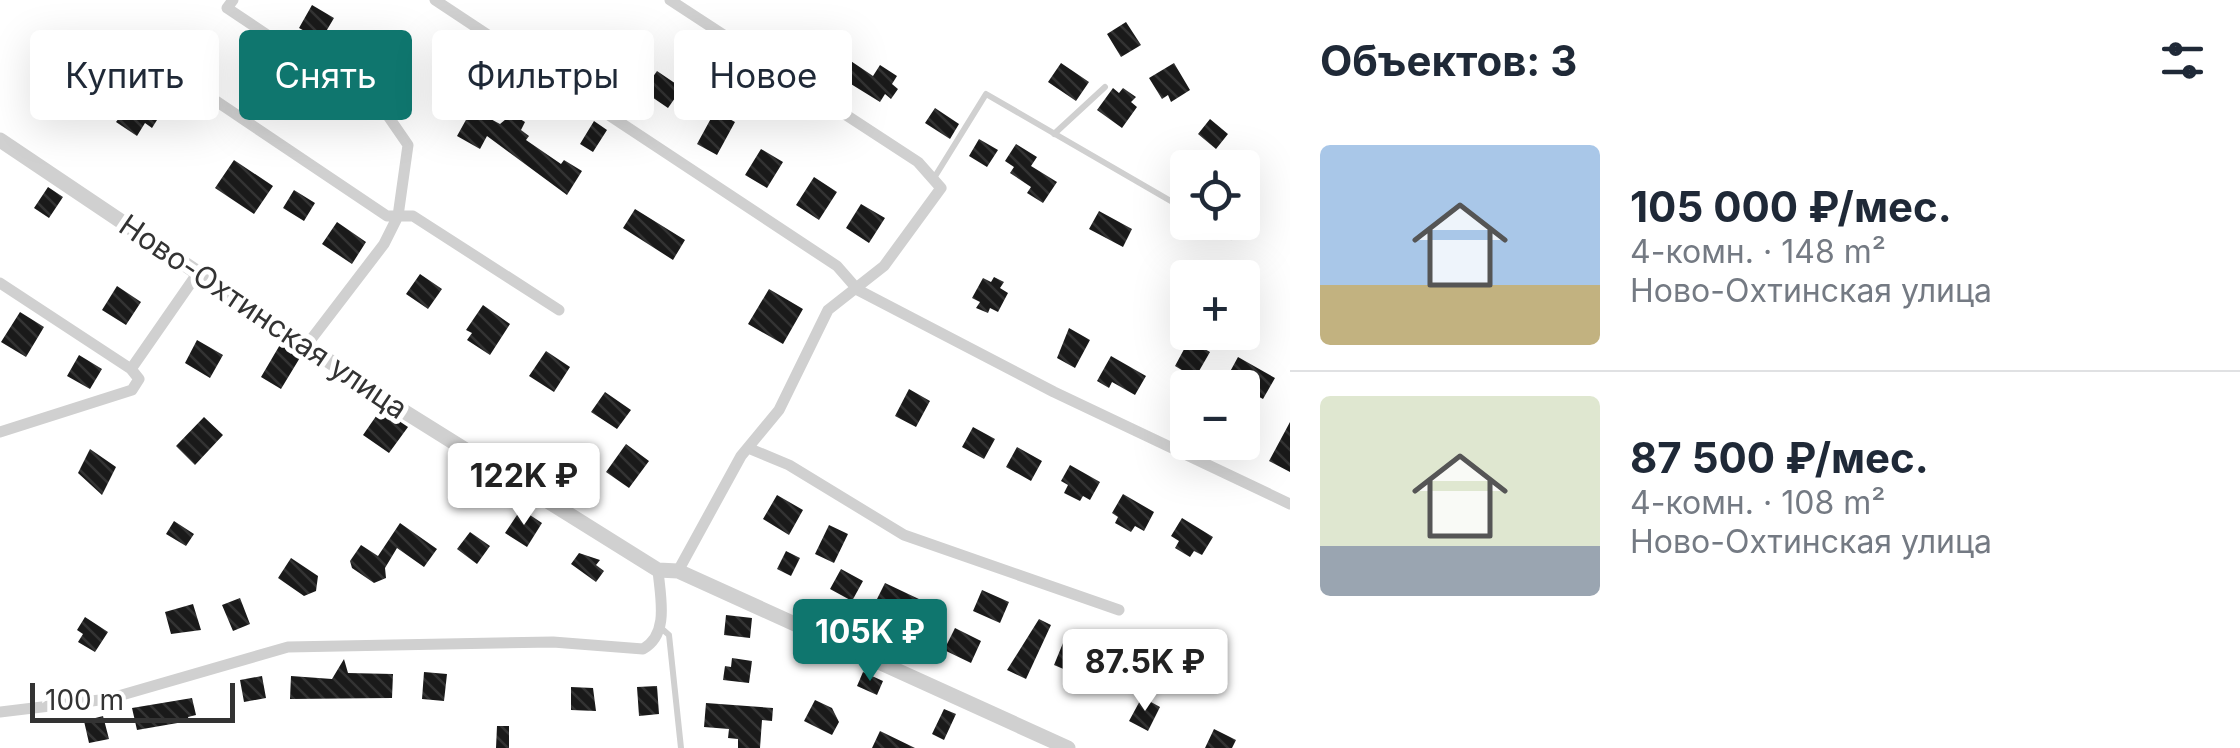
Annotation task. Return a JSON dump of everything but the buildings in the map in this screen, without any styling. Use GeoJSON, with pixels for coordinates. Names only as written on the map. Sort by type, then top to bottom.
{"type":"FeatureCollection","features":[{"type":"Feature","properties":{"kind":"street"},"geometry":{"type":"LineString","coordinates":[[233,0],[228,8],[388,116],[408,146],[398,216],[384,244],[306,346]]}},
{"type":"Feature","properties":{"kind":"street"},"geometry":{"type":"LineString","coordinates":[[435,0],[837,266],[858,290],[1054,392],[1290,504]]}},
{"type":"Feature","properties":{"kind":"street"},"geometry":{"type":"LineString","coordinates":[[670,0],[918,162],[937,184],[884,266],[828,310],[779,410],[748,448],[678,571]]}},
{"type":"Feature","properties":{"kind":"street"},"geometry":{"type":"LineString","coordinates":[[219,103],[388,216],[413,216],[559,310]]}},
{"type":"Feature","properties":{"kind":"street","name":"Ново-Охтинская улица"},"geometry":{"type":"LineString","coordinates":[[0,140],[306,346],[658,570],[678,571],[1068,748]]}},
{"type":"Feature","properties":{"kind":"street"},"geometry":{"type":"LineString","coordinates":[[131,369],[197,274]]}},
{"type":"Feature","properties":{"kind":"street"},"geometry":{"type":"LineString","coordinates":[[0,284],[131,369],[138,384],[123,395],[0,432]]}},
{"type":"Feature","properties":{"kind":"street"},"geometry":{"type":"LineString","coordinates":[[748,448],[789,464],[904,534],[1120,610]]}},
{"type":"Feature","properties":{"kind":"street"},"geometry":{"type":"LineString","coordinates":[[0,712],[108,699],[288,648],[553,642],[633,650],[652,644],[661,628],[658,570]]}},
{"type":"Feature","properties":{"kind":"lane"},"geometry":{"type":"LineString","coordinates":[[1054,134],[1106,88]]}},
{"type":"Feature","properties":{"kind":"lane"},"geometry":{"type":"LineString","coordinates":[[937,184],[986,94],[1170,202]]}},
{"type":"Feature","properties":{"kind":"lane"},"geometry":{"type":"LineString","coordinates":[[661,628],[669,635],[681,748]]}}]}
